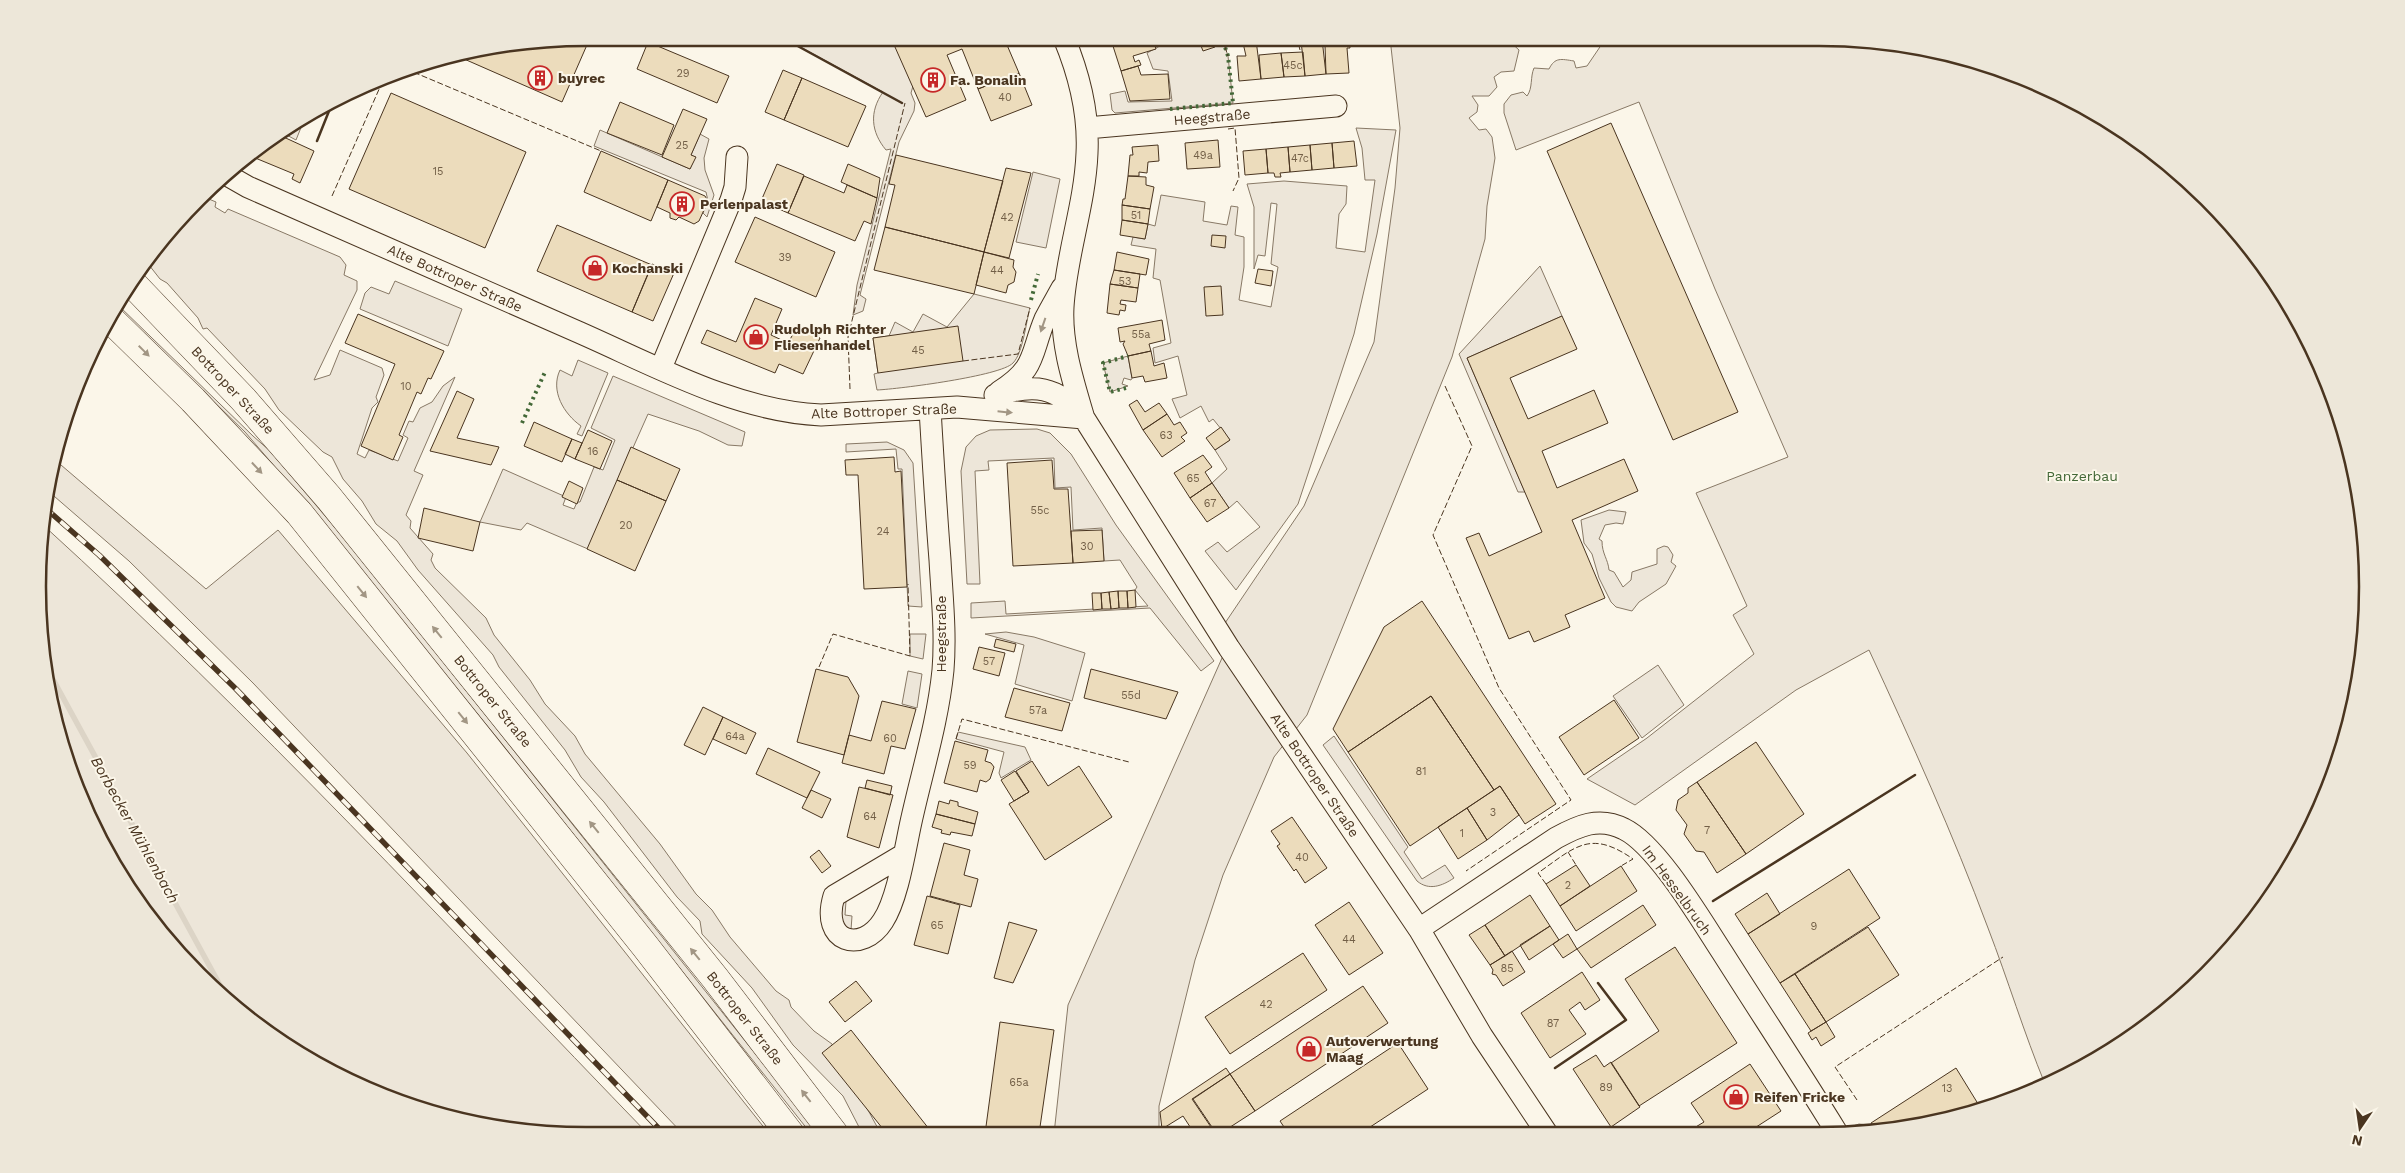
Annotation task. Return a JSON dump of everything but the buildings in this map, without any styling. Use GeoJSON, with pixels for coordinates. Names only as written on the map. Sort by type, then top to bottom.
{"type":"FeatureCollection","features":[{"type":"Feature","properties":{"kind":"main road","name":"Bottroper Straße"},"geometry":{"type":"LineString","coordinates":[[136,287],[243,399],[329,498],[708,970],[829,1127]]}},
{"type":"Feature","properties":{"kind":"main road"},"geometry":{"type":"LineString","coordinates":[[115,324],[193,400],[299,513],[639,938],[786,1127]]}},
{"type":"Feature","properties":{"kind":"street"},"geometry":{"type":"LineString","coordinates":[[1067,46],[1078,78],[1087,128],[1086,168],[1063,308],[1064,338],[1084,418]]}},
{"type":"Feature","properties":{"kind":"street","name":"Heegstraße"},"geometry":{"type":"LineString","coordinates":[[1087,128],[1336,106]]}},
{"type":"Feature","properties":{"kind":"street"},"geometry":{"type":"LineString","coordinates":[[661,368],[731,200],[735,187],[738,157]]}},
{"type":"Feature","properties":{"kind":"street","name":"Alte Bottroper Straße"},"geometry":{"type":"LineString","coordinates":[[232,178],[248,187],[661,368],[733,397],[764,407],[799,414],[842,414],[957,407],[1084,418]]}},
{"type":"Feature","properties":{"kind":"street","name":"Alte Bottroper Straße"},"geometry":{"type":"LineString","coordinates":[[227,183],[248,187]]}},
{"type":"Feature","properties":{"kind":"street"},"geometry":{"type":"LineString","coordinates":[[957,407],[995,395],[1015,381],[1030,362],[1045,320],[1066,282]]}},
{"type":"Feature","properties":{"kind":"street","name":"Alte Bottroper Straße"},"geometry":{"type":"LineString","coordinates":[[995,395],[1026,388],[1043,388],[1063,398],[1084,418],[1229,648],[1419,930],[1482,1036],[1543,1127]]}},
{"type":"Feature","properties":{"kind":"street","name":"Heegstraße"},"geometry":{"type":"LineString","coordinates":[[903,856],[937,710],[944,644],[930,409]]}},
{"type":"Feature","properties":{"kind":"street","name":"Im Hesselbruch"},"geometry":{"type":"LineString","coordinates":[[1419,930],[1556,838],[1578,826],[1600,822],[1623,828],[1640,839],[1694,910],[1833,1127]]}},
{"type":"Feature","properties":{"kind":"green space"},"geometry":{"type":"Polygon","coordinates":[[[799,46],[898,46],[913,86],[911,93],[915,103],[914,111],[899,142],[860,295],[866,299],[863,311],[853,315],[857,285],[891,149],[886,150],[881,143],[877,136],[874,122],[875,107],[883,92],[799,46]]]}},
{"type":"Feature","properties":{"kind":"green space"},"geometry":{"type":"Polygon","coordinates":[[[1160,46],[1225,46],[1228,56],[1233,103],[1115,113],[1112,110],[1110,94],[1125,91],[1128,102],[1172,101],[1168,71],[1153,69],[1147,53],[1160,46]]]}},
{"type":"Feature","properties":{"kind":"green space"},"geometry":{"type":"Polygon","coordinates":[[[1391,46],[1515,46],[1519,50],[1514,71],[1501,72],[1494,77],[1497,87],[1489,96],[1472,96],[1478,105],[1477,112],[1469,118],[1479,130],[1486,129],[1492,137],[1495,158],[1487,206],[1485,239],[1452,357],[1307,715],[1274,757],[1223,875],[1195,960],[1159,1106],[1159,1127],[1055,1127],[1068,1005],[1226,649],[1221,629],[1304,506],[1374,342],[1395,188],[1400,128],[1391,46]]]}},
{"type":"Feature","properties":{"kind":"green space","name":"Panzerbau"},"geometry":{"type":"Polygon","coordinates":[[[1601,46],[1854,47],[1924,57],[1992,75],[2025,87],[2089,119],[2119,137],[2175,180],[2201,204],[2225,230],[2268,286],[2286,316],[2318,380],[2330,413],[2348,481],[2358,551],[2359,586],[2358,622],[2348,692],[2330,760],[2318,793],[2286,857],[2268,887],[2225,943],[2201,969],[2175,993],[2119,1036],[2043,1078],[1961,858],[1869,650],[1796,690],[1635,805],[1587,779],[1647,738],[1754,654],[1733,615],[1747,606],[1696,493],[1788,457],[1715,289],[1639,102],[1516,150],[1504,113],[1504,104],[1511,95],[1523,92],[1527,96],[1534,68],[1549,69],[1554,62],[1562,59],[1574,61],[1576,68],[1587,66],[1601,46]]]}},
{"type":"Feature","properties":{"kind":"green space"},"geometry":{"type":"Polygon","coordinates":[[[301,128],[296,140],[288,136],[301,128]]]}},
{"type":"Feature","properties":{"kind":"green space"},"geometry":{"type":"Polygon","coordinates":[[[1356,128],[1396,130],[1377,234],[1354,334],[1298,504],[1236,590],[1205,551],[1218,542],[1227,552],[1260,527],[1237,501],[1229,508],[1212,483],[1227,469],[1215,450],[1230,440],[1213,419],[1209,422],[1201,406],[1180,418],[1172,399],[1187,395],[1178,356],[1155,363],[1153,348],[1171,343],[1160,280],[1153,278],[1156,249],[1131,245],[1133,237],[1145,239],[1148,224],[1155,226],[1161,195],[1205,202],[1203,221],[1227,225],[1231,206],[1238,207],[1235,235],[1244,237],[1244,267],[1239,300],[1271,307],[1278,267],[1271,264],[1277,204],[1271,203],[1265,256],[1258,255],[1254,269],[1254,207],[1247,184],[1284,181],[1347,186],[1346,204],[1339,214],[1336,248],[1365,252],[1375,180],[1365,180],[1362,148],[1356,128]]]}},
{"type":"Feature","properties":{"kind":"green space"},"geometry":{"type":"Polygon","coordinates":[[[600,130],[690,169],[695,157],[691,155],[700,134],[709,139],[704,158],[705,170],[714,195],[707,217],[703,213],[708,201],[706,192],[594,146],[600,130]]]}},
{"type":"Feature","properties":{"kind":"green space"},"geometry":{"type":"Polygon","coordinates":[[[1033,172],[1060,179],[1046,248],[1016,242],[1033,172]]]}},
{"type":"Feature","properties":{"kind":"green space"},"geometry":{"type":"Polygon","coordinates":[[[209,199],[216,202],[215,207],[225,213],[228,209],[340,257],[346,265],[344,275],[357,281],[357,290],[314,380],[330,375],[340,350],[382,368],[384,375],[376,397],[378,402],[372,408],[357,454],[365,458],[369,450],[398,461],[408,438],[403,435],[409,421],[413,422],[420,408],[432,402],[443,386],[455,377],[414,471],[423,475],[406,515],[411,521],[410,528],[433,554],[431,560],[435,568],[486,618],[494,635],[530,680],[545,704],[575,736],[585,754],[660,844],[696,894],[712,910],[730,937],[776,991],[789,1000],[791,1007],[814,1031],[832,1044],[877,1127],[859,1127],[843,1096],[793,1045],[752,988],[702,934],[700,921],[677,897],[604,802],[581,777],[565,750],[499,667],[493,655],[418,570],[397,541],[376,524],[362,501],[343,479],[332,457],[323,452],[279,410],[265,389],[207,328],[203,329],[198,318],[167,283],[160,279],[151,267],[180,230],[209,199]]]}},
{"type":"Feature","properties":{"kind":"green space"},"geometry":{"type":"Polygon","coordinates":[[[1540,266],[1562,316],[1467,358],[1525,492],[1518,492],[1459,354],[1540,266]]]}},
{"type":"Feature","properties":{"kind":"green space"},"geometry":{"type":"Polygon","coordinates":[[[395,281],[462,309],[448,346],[360,309],[365,293],[371,287],[389,294],[395,281]]]}},
{"type":"Feature","properties":{"kind":"green space"},"geometry":{"type":"Polygon","coordinates":[[[974,294],[1030,308],[1022,345],[1013,363],[990,373],[970,377],[877,390],[874,374],[878,373],[873,338],[889,336],[895,322],[913,332],[923,314],[947,327],[974,294]]]}},
{"type":"Feature","properties":{"kind":"green space"},"geometry":{"type":"Polygon","coordinates":[[[123,310],[270,451],[354,550],[814,1127],[806,1127],[498,739],[245,432],[121,312],[123,310]]]}},
{"type":"Feature","properties":{"kind":"green space"},"geometry":{"type":"Polygon","coordinates":[[[1128,356],[1132,378],[1131,380],[1124,378],[1122,384],[1128,386],[1110,392],[1103,363],[1128,356]]]}},
{"type":"Feature","properties":{"kind":"green space"},"geometry":{"type":"Polygon","coordinates":[[[578,360],[608,373],[582,436],[577,434],[581,426],[569,415],[560,401],[557,386],[560,370],[572,376],[578,360]]]}},
{"type":"Feature","properties":{"kind":"green space"},"geometry":{"type":"Polygon","coordinates":[[[613,376],[745,432],[742,446],[728,445],[699,431],[648,414],[588,549],[527,523],[521,530],[480,522],[503,469],[566,497],[563,505],[574,509],[577,502],[580,502],[594,467],[603,470],[615,440],[591,428],[613,376]]]}},
{"type":"Feature","properties":{"kind":"green space"},"geometry":{"type":"Polygon","coordinates":[[[1037,429],[1050,433],[1071,454],[1116,525],[1214,661],[1201,671],[1150,608],[971,618],[971,603],[1005,601],[1006,614],[1148,606],[1135,590],[1137,587],[1120,560],[1104,561],[1102,528],[1073,530],[1071,487],[1055,488],[1054,458],[988,461],[989,470],[975,471],[980,584],[967,584],[961,471],[966,447],[976,436],[990,430],[1037,429]]]}},
{"type":"Feature","properties":{"kind":"green space"},"geometry":{"type":"Polygon","coordinates":[[[887,442],[904,450],[913,463],[922,607],[908,606],[902,469],[898,469],[896,449],[846,452],[846,444],[887,442]]]}},
{"type":"Feature","properties":{"kind":"green space"},"geometry":{"type":"Polygon","coordinates":[[[61,465],[206,589],[278,530],[467,753],[764,1127],[676,1127],[253,683],[129,561],[54,496],[61,465]]]}},
{"type":"Feature","properties":{"kind":"green space"},"geometry":{"type":"Polygon","coordinates":[[[1609,510],[1626,512],[1623,524],[1605,525],[1599,539],[1602,541],[1609,570],[1614,572],[1623,587],[1631,580],[1632,572],[1657,564],[1657,549],[1664,546],[1668,547],[1673,555],[1671,562],[1676,566],[1666,584],[1639,602],[1632,611],[1616,607],[1611,602],[1599,578],[1592,554],[1584,543],[1581,520],[1609,510]]]}},
{"type":"Feature","properties":{"kind":"green space"},"geometry":{"type":"Polygon","coordinates":[[[49,531],[121,597],[275,748],[641,1127],[551,1126],[516,1122],[481,1116],[413,1098],[380,1086],[348,1071],[286,1036],[230,993],[204,969],[180,943],[137,887],[102,825],[87,793],[75,760],[57,692],[47,622],[46,586],[49,531]]]}},
{"type":"Feature","properties":{"kind":"green space"},"geometry":{"type":"Polygon","coordinates":[[[1006,632],[1034,637],[1085,653],[1072,701],[1015,684],[1024,645],[985,634],[1006,632]]]}},
{"type":"Feature","properties":{"kind":"green space"},"geometry":{"type":"Polygon","coordinates":[[[910,634],[926,634],[923,659],[910,656],[910,634]]]}},
{"type":"Feature","properties":{"kind":"green space"},"geometry":{"type":"Polygon","coordinates":[[[1658,665],[1684,705],[1642,738],[1613,696],[1658,665]]]}},
{"type":"Feature","properties":{"kind":"green space"},"geometry":{"type":"Polygon","coordinates":[[[908,671],[922,674],[917,708],[902,704],[908,671]]]}},
{"type":"Feature","properties":{"kind":"green space"},"geometry":{"type":"Polygon","coordinates":[[[958,732],[1025,747],[1031,760],[1001,778],[999,773],[1004,752],[956,739],[958,732]]]}},
{"type":"Feature","properties":{"kind":"green space"},"geometry":{"type":"Polygon","coordinates":[[[1334,736],[1408,847],[1404,852],[1422,879],[1445,865],[1454,878],[1431,887],[1417,881],[1323,745],[1334,736]]]}},
{"type":"Feature","properties":{"kind":"green space"},"geometry":{"type":"Polygon","coordinates":[[[846,901],[845,915],[852,916],[851,930],[848,931],[839,917],[841,906],[846,901]]]}},
{"type":"Feature","properties":{"kind":"waterway","name":"Borbecker Mühlenbach"},"geometry":{"type":"LineString","coordinates":[[56,684],[218,982]]}},
{"type":"Feature","properties":{"kind":"railway"},"geometry":{"type":"LineString","coordinates":[[51,513],[99,555],[236,689],[657,1127]]}},
{"type":"Feature","properties":{"kind":"hedge"},"geometry":{"type":"LineString","coordinates":[[1170,109],[1233,103],[1228,56],[1225,46]]}},
{"type":"Feature","properties":{"kind":"hedge"},"geometry":{"type":"LineString","coordinates":[[1031,300],[1038,274]]}},
{"type":"Feature","properties":{"kind":"hedge"},"geometry":{"type":"LineString","coordinates":[[1126,388],[1110,392],[1103,363],[1128,356]]}},
{"type":"Feature","properties":{"kind":"hedge"},"geometry":{"type":"LineString","coordinates":[[522,423],[545,372]]}},
{"type":"Feature","properties":{"kind":"fence"},"geometry":{"type":"LineString","coordinates":[[1225,46],[1228,56]]}},
{"type":"Feature","properties":{"kind":"fence"},"geometry":{"type":"LineString","coordinates":[[1299,46],[1300,50]]}},
{"type":"Feature","properties":{"kind":"fence"},"geometry":{"type":"LineString","coordinates":[[417,74],[601,151]]}},
{"type":"Feature","properties":{"kind":"fence"},"geometry":{"type":"LineString","coordinates":[[332,196],[380,87]]}},
{"type":"Feature","properties":{"kind":"fence"},"geometry":{"type":"LineString","coordinates":[[850,389],[848,337],[905,103]]}},
{"type":"Feature","properties":{"kind":"fence"},"geometry":{"type":"LineString","coordinates":[[1228,129],[1235,128],[1239,178],[1233,191]]}},
{"type":"Feature","properties":{"kind":"fence"},"geometry":{"type":"LineString","coordinates":[[963,361],[1018,354],[1030,308]]}},
{"type":"Feature","properties":{"kind":"fence"},"geometry":{"type":"LineString","coordinates":[[1445,386],[1472,446],[1433,535],[1499,688],[1571,800],[1466,871]]}},
{"type":"Feature","properties":{"kind":"fence"},"geometry":{"type":"LineString","coordinates":[[819,667],[833,634],[910,656],[908,584]]}},
{"type":"Feature","properties":{"kind":"fence"},"geometry":{"type":"LineString","coordinates":[[956,739],[962,719],[1129,762]]}},
{"type":"Feature","properties":{"kind":"fence"},"geometry":{"type":"LineString","coordinates":[[1546,884],[1538,873],[1573,849],[1583,845],[1594,843],[1605,845],[1633,859],[1621,866]]}},
{"type":"Feature","properties":{"kind":"fence"},"geometry":{"type":"LineString","coordinates":[[1568,852],[1576,865]]}},
{"type":"Feature","properties":{"kind":"fence"},"geometry":{"type":"LineString","coordinates":[[1857,1100],[1835,1067],[2003,957]]}},
{"type":"Feature","properties":{"kind":"wall"},"geometry":{"type":"LineString","coordinates":[[798,46],[902,103]]}},
{"type":"Feature","properties":{"kind":"wall"},"geometry":{"type":"LineString","coordinates":[[317,141],[328,112]]}},
{"type":"Feature","properties":{"kind":"wall"},"geometry":{"type":"LineString","coordinates":[[1713,901],[1915,775]]}},
{"type":"Feature","properties":{"kind":"wall"},"geometry":{"type":"LineString","coordinates":[[1555,1068],[1626,1020],[1598,983]]}},
{"type":"Feature","properties":{"kind":"place","name":"buyrec"},"geometry":{"type":"Point","coordinates":[540,78]}},
{"type":"Feature","properties":{"kind":"place","name":"Fa. Bonalin"},"geometry":{"type":"Point","coordinates":[933,80]}},
{"type":"Feature","properties":{"kind":"place","name":"Perlenpalast"},"geometry":{"type":"Point","coordinates":[682,204]}},
{"type":"Feature","properties":{"kind":"place","name":"Kochanski"},"geometry":{"type":"Point","coordinates":[595,268]}},
{"type":"Feature","properties":{"kind":"place","name":"Rudolph Richter Fliesenhandel"},"geometry":{"type":"Point","coordinates":[756,337]}},
{"type":"Feature","properties":{"kind":"place","name":"Autoverwertung Maag"},"geometry":{"type":"Point","coordinates":[1309,1049]}},
{"type":"Feature","properties":{"kind":"place","name":"Reifen Fricke"},"geometry":{"type":"Point","coordinates":[1736,1097]}}]}
